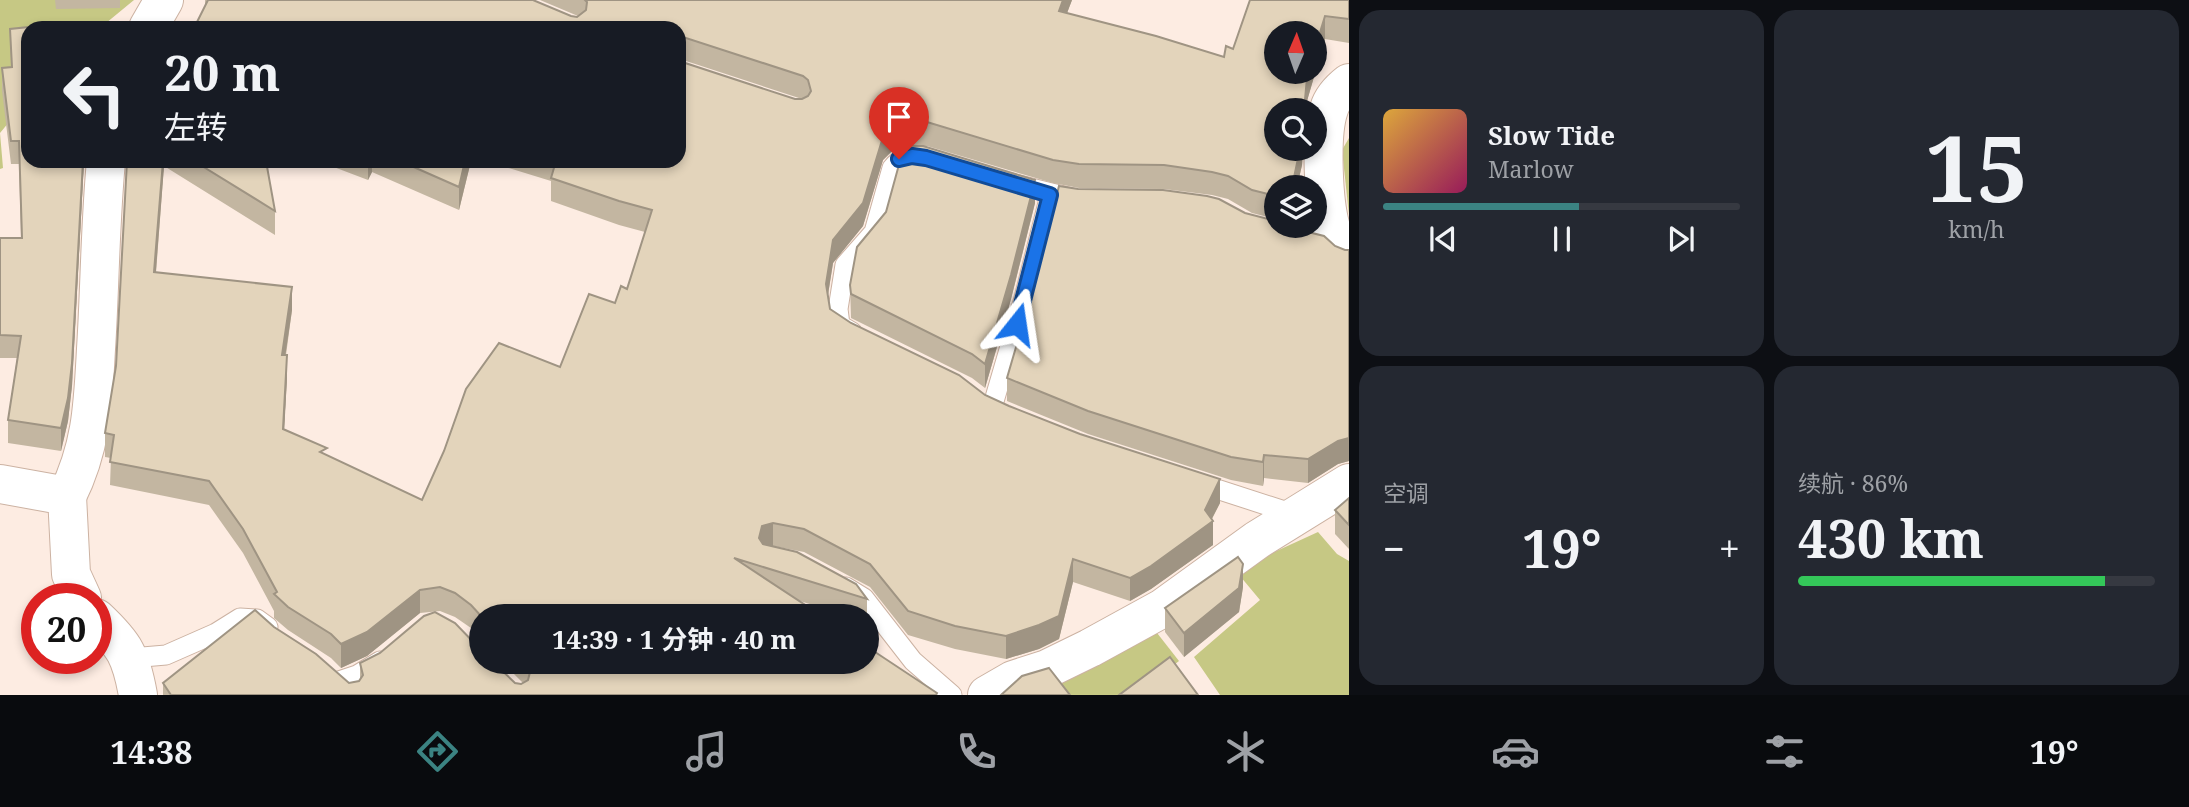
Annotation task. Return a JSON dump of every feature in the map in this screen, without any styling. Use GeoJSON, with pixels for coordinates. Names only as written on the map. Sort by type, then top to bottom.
{"type":"FeatureCollection","features":[{"type":"Feature","properties":{"kind":"street"},"geometry":{"type":"LineString","coordinates":[[152,21],[164,0]]}},
{"type":"Feature","properties":{"kind":"street"},"geometry":{"type":"LineString","coordinates":[[1334,246],[1328,214],[1324,158],[1328,110],[1336,95],[1349,83]]}},
{"type":"Feature","properties":{"kind":"street"},"geometry":{"type":"LineString","coordinates":[[75,583],[71,574],[67,496],[79,472],[90,431],[99,303],[100,216],[105,168]]}},
{"type":"Feature","properties":{"kind":"street"},"geometry":{"type":"LineString","coordinates":[[987,695],[1013,680],[1048,669],[1163,608],[1256,540],[1349,483]]}},
{"type":"Feature","properties":{"kind":"street"},"geometry":{"type":"LineString","coordinates":[[0,484],[67,496]]}},
{"type":"Feature","properties":{"kind":"street"},"geometry":{"type":"LineString","coordinates":[[112,633],[131,658],[138,695]]}},
{"type":"Feature","properties":{"kind":"lane"},"geometry":{"type":"LineString","coordinates":[[866,340],[840,324],[838,309],[845,265],[874,232],[892,168],[899,159],[912,156],[938,162]]}},
{"type":"Feature","properties":{"kind":"lane"},"geometry":{"type":"LineString","coordinates":[[988,176],[1050,195],[1100,201]]}},
{"type":"Feature","properties":{"kind":"lane"},"geometry":{"type":"LineString","coordinates":[[992,408],[1020,315],[1050,195]]}},
{"type":"Feature","properties":{"kind":"lane"},"geometry":{"type":"LineString","coordinates":[[974,395],[992,408],[1014,418]]}},
{"type":"Feature","properties":{"kind":"lane"},"geometry":{"type":"LineString","coordinates":[[1172,474],[1298,515]]}},
{"type":"Feature","properties":{"kind":"lane"},"geometry":{"type":"LineString","coordinates":[[830,578],[864,598],[913,661],[951,695]]}},
{"type":"Feature","properties":{"kind":"lane"},"geometry":{"type":"LineString","coordinates":[[131,658],[166,655],[216,633],[240,618],[257,619],[281,640]]}},
{"type":"Feature","properties":{"kind":"lane"},"geometry":{"type":"LineString","coordinates":[[338,681],[377,664],[396,646]]}},
{"type":"Feature","properties":{"kind":"green space"},"geometry":{"type":"Polygon","coordinates":[[[0,0],[134,0],[108,21],[21,21],[21,108],[0,133],[0,0]]]}},
{"type":"Feature","properties":{"kind":"green space"},"geometry":{"type":"Polygon","coordinates":[[[0,133],[3,168],[0,169],[0,133]]]}},
{"type":"Feature","properties":{"kind":"green space"},"geometry":{"type":"Polygon","coordinates":[[[1349,138],[1349,215],[1342,150],[1349,138]]]}},
{"type":"Feature","properties":{"kind":"green space"},"geometry":{"type":"Polygon","coordinates":[[[1318,532],[1337,554],[1349,561],[1349,695],[1220,695],[1194,657],[1260,600],[1235,570],[1318,532]]]}},
{"type":"Feature","properties":{"kind":"green space"},"geometry":{"type":"Polygon","coordinates":[[[1150,624],[1179,661],[1135,695],[1061,695],[1049,680],[1150,624]]]}},
{"type":"Feature","properties":{"kind":"building"},"geometry":{"type":"Polygon","coordinates":[[[208,0],[533,0],[577,17],[586,10],[585,0],[1063,0],[1059,11],[1224,57],[1226,46],[1233,49],[1250,0],[1349,0],[1349,19],[1325,16],[1323,21],[1264,21],[1264,84],[1306,84],[1305,98],[1264,98],[1264,161],[1297,161],[1295,175],[1264,175],[1264,193],[1252,190],[1228,176],[1212,172],[1164,165],[1079,164],[1053,160],[927,122],[903,122],[883,137],[863,203],[833,240],[826,284],[830,309],[851,323],[959,375],[985,395],[1009,406],[1080,434],[1220,479],[1205,510],[1213,521],[1130,578],[1073,559],[1059,616],[1006,636],[955,626],[908,611],[870,564],[804,529],[773,523],[762,526],[759,538],[763,544],[797,552],[856,584],[867,599],[734,558],[804,604],[470,604],[455,593],[440,587],[420,590],[367,632],[341,644],[274,594],[277,592],[243,529],[209,481],[110,462],[114,435],[105,433],[116,366],[127,168],[162,168],[154,272],[292,287],[282,355],[287,355],[283,429],[327,448],[320,452],[422,500],[444,451],[466,389],[499,343],[560,367],[589,294],[615,303],[621,286],[627,289],[652,210],[551,178],[554,168],[686,168],[686,63],[795,99],[808,96],[811,91],[808,80],[803,76],[686,38],[686,21],[198,21],[208,0]]]}},
{"type":"Feature","properties":{"kind":"building"},"geometry":{"type":"Polygon","coordinates":[[[21,28],[21,168],[83,168],[72,363],[61,428],[8,420],[21,336],[0,335],[0,238],[22,238],[19,141],[11,141],[2,68],[12,67],[10,29],[21,28]]]}},
{"type":"Feature","properties":{"kind":"building"},"geometry":{"type":"Polygon","coordinates":[[[909,146],[923,146],[1035,180],[985,364],[972,354],[851,294],[850,285],[857,247],[886,212],[903,150],[909,146]]]}},
{"type":"Feature","properties":{"kind":"building"},"geometry":{"type":"Polygon","coordinates":[[[205,168],[267,168],[275,211],[205,168]]]}},
{"type":"Feature","properties":{"kind":"building"},"geometry":{"type":"Polygon","coordinates":[[[416,168],[463,168],[459,187],[416,168]]]}},
{"type":"Feature","properties":{"kind":"building"},"geometry":{"type":"Polygon","coordinates":[[[1059,186],[1078,189],[1163,190],[1207,196],[1219,199],[1245,213],[1264,218],[1264,238],[1326,238],[1335,246],[1349,250],[1349,438],[1338,441],[1308,459],[1264,455],[1263,462],[1231,457],[1088,411],[1007,378],[1059,186]]]}},
{"type":"Feature","properties":{"kind":"building"},"geometry":{"type":"Polygon","coordinates":[[[1349,498],[1349,525],[1335,510],[1349,498]]]}},
{"type":"Feature","properties":{"kind":"building"},"geometry":{"type":"Polygon","coordinates":[[[1238,557],[1243,564],[1239,588],[1184,633],[1165,608],[1238,557]]]}},
{"type":"Feature","properties":{"kind":"building"},"geometry":{"type":"Polygon","coordinates":[[[255,610],[274,627],[316,654],[349,683],[359,681],[363,675],[360,663],[380,653],[424,616],[435,612],[455,623],[469,638],[469,674],[506,674],[515,683],[521,684],[528,680],[530,674],[879,674],[879,655],[937,693],[171,695],[163,683],[255,610]]]}},
{"type":"Feature","properties":{"kind":"building"},"geometry":{"type":"Polygon","coordinates":[[[1170,657],[1198,695],[1119,695],[1170,657]]]}},
{"type":"Feature","properties":{"kind":"building"},"geometry":{"type":"Polygon","coordinates":[[[1049,668],[1070,695],[1001,695],[1022,676],[1049,668]]]}},
{"type":"Feature","properties":{"kind":"route"},"geometry":{"type":"LineString","coordinates":[[899,159],[912,156],[926,158],[1050,195],[1017,324]]}}]}
